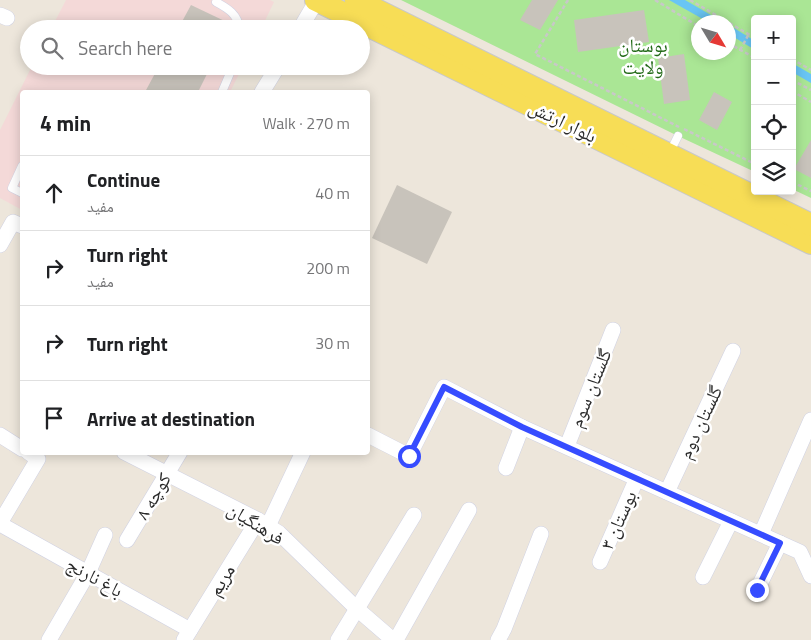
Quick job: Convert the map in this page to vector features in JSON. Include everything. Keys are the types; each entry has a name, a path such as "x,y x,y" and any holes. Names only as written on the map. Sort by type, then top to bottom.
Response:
{"main road":[{"name":"بلوار ارتش","path":"316,0 359,20"},
{"name":"بلوار ارتش","path":"356,0 673,146 784,220 811,243"},
{"name":"بلوار ارتش","path":"370,25 784,220 811,225"}],"street":[{"path":"305,20 316,0"},
{"path":"263,90 272,75"},
{"path":"0,244 13,222 20,225"},
{"name":"گلستان سوم","path":"567,446 613,330"},
{"name":"گلستان دوم","path":"667,492 733,351"},
{"path":"370,436 409,456 444,387 522,427 800,552 811,576"},
{"path":"760,534 811,420"},
{"path":"506,468 522,427"},
{"path":"0,435 20,448"},
{"path":"0,524 38,459 32,455"},
{"name":"فرهنگیان","path":"130,455 279,533 356,608 394,640"},
{"name":"کوچه ۸","path":"127,540 178,455"},
{"name":"مریم","path":"187,635 263,523 301,455"},
{"name":"بوستان ۳","path":"600,562 637,478"},
{"path":"394,640 469,510"},
{"path":"338,640 414,515"},
{"path":"703,577 731,521"},
{"name":"باغ نارنج","path":"0,524 88,573 187,635"},
{"path":"498,640 541,534"},
{"path":"48,640 88,573 106,536"},
{"path":"757,590 780,543"}],"lane":[{"path":"217,0 216,2 228,8 238,20"},
{"path":"223,90 229,75"},
{"path":"20,170 12,188 20,192"}],"path":[{"path":"568,0 535,54 751,162"},
{"path":"655,0 691,22"},
{"path":"664,5 667,0"},
{"path":"690,0 749,34 740,50"},
{"path":"736,48 751,56"},
{"path":"794,60 811,70"},
{"path":"796,82 811,90"},
{"path":"796,93 811,102"},
{"path":"796,184 811,190"}],"shaded area":[{"path":"66,0 270,0 274,2 265,20 56,20"},
{"path":"28,75 238,75 231,90 20,90"},
{"path":"20,90 20,209 0,198 0,130"}],"green space":[{"name":"بوستان ولایت","path":"401,0 811,0 811,198 796,191 796,15 751,15 751,170"}],"water":[{"path":"669,0 685,0 711,15 696,15"},
{"path":"736,29 751,39 751,48 736,38"},
{"path":"796,65 811,74 811,83 796,74"}],"building":[{"path":"532,0 558,0 540,30 520,20"},
{"path":"191,5 222,20 183,20"},
{"path":"644,10 649,42 578,52 574,20"},
{"path":"684,54 690,100 664,104 658,58"},
{"path":"154,75 206,75 199,90 146,90"},
{"path":"714,92 732,102 717,130 699,120"},
{"path":"811,140 811,178 796,170 796,166"},
{"path":"397,185 452,212 427,264 372,238"}],"route":[{"path":"409,456 444,387 522,427 780,543 757,590"}]}
